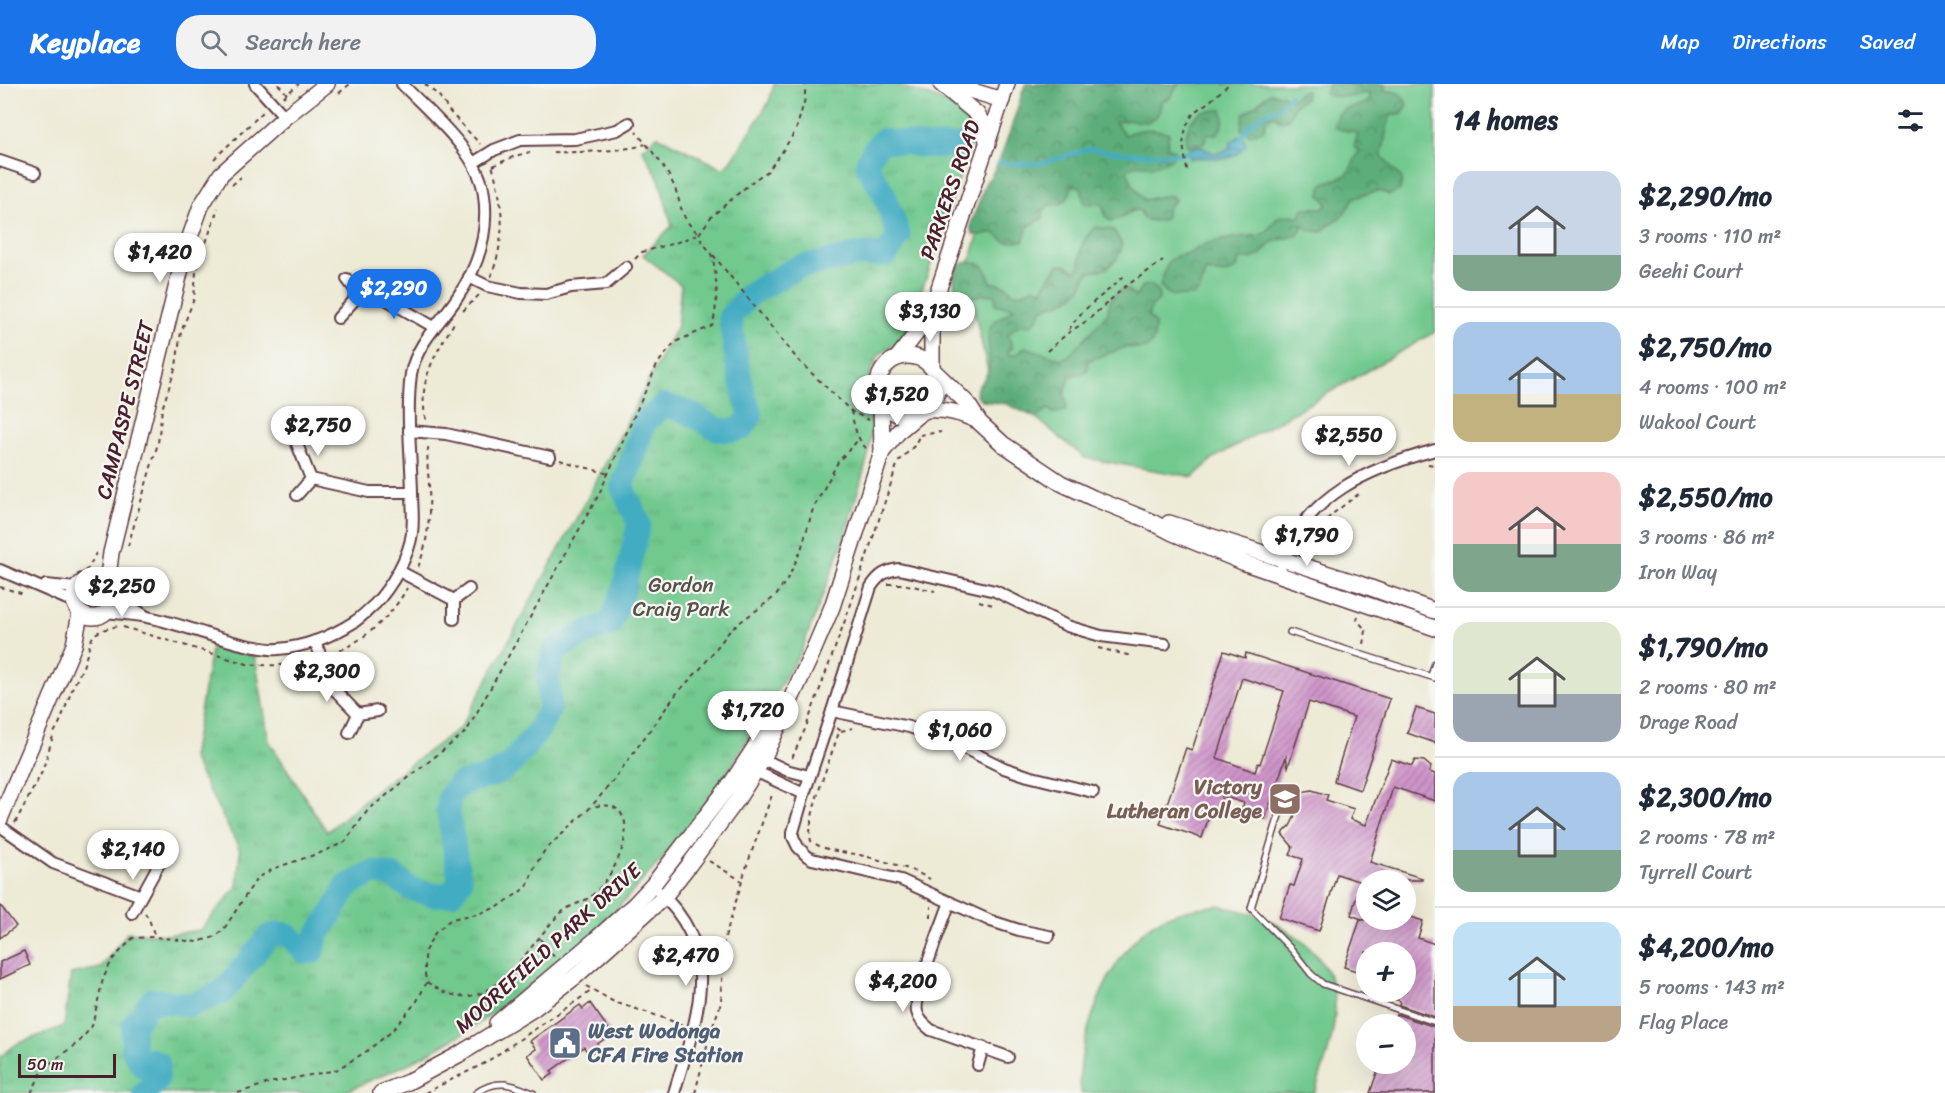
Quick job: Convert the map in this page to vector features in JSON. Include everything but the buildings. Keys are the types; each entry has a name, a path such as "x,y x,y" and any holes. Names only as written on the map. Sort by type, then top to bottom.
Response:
{"main road":[{"path":"941,84 976,114 982,123 988,144"},
{"path":"950,84 1002,100"},
{"name":"PARKERS ROAD","path":"898,357 932,309 1006,84"},
{"name":"CAMPASPE STREET","path":"109,590 186,248 201,206 221,174 285,117 331,91"},
{"name":"PARKERS ROAD","path":"932,309 934,370"},
{"path":"882,452 881,400 877,383 879,374 890,361 898,357 917,356 967,403 980,423 1003,444 1061,483 1173,533 1279,575 1435,628"},
{"path":"882,452 900,430 933,404 939,389 934,370"},
{"path":"881,400 897,414 908,416 939,409 961,413 980,423"},
{"name":"MOOREFIELD PARK DRIVE","path":"381,1093 410,1088 533,1010 576,976 664,897 737,800 778,712 793,697 831,607 882,452"},
{"path":"1148,520 1176,524 1435,611"},
{"name":"CAMPASPE STREET","path":"90,579 118,554"},
{"path":"0,819 74,645 112,601 109,590 102,581 90,579 80,583 76,601 74,645"},
{"path":"76,601 90,618 101,615"},
{"name":"MOOREFIELD PARK DRIVE","path":"458,1056 635,904 652,886 732,782 755,763"}],"street":[{"path":"255,84 285,117"},
{"path":"101,615 124,614 147,617 244,645 276,650 295,647 315,640 357,621 384,594 399,571 412,535 409,431 411,374 417,356 434,327 458,297 477,262 486,229 484,192 473,163 402,84"},
{"path":"473,163 507,144 520,140 575,139 617,130 629,123"},
{"path":"0,161 35,173"},
{"path":"469,277 487,286 521,293 546,294 571,287 606,284 626,267"},
{"path":"347,279 359,295 382,297 434,327"},
{"path":"338,318 359,295"},
{"path":"409,431 481,441 550,457"},
{"path":"297,444 311,479"},
{"path":"1279,575 1297,534 1307,519 1327,500 1375,469 1435,450"},
{"path":"311,479 369,492 412,492"},
{"path":"297,495 311,479"},
{"path":"1048,936 991,921 902,880 807,856 798,847 793,837 809,776 871,587 884,572 899,569 995,591 1067,626 1101,636 1165,644"},
{"path":"0,570 76,601"},
{"path":"399,571 454,600"},
{"path":"454,600 469,588"},
{"path":"109,590 147,617"},
{"path":"454,600 454,619"},
{"path":"315,640 333,688 358,714"},
{"path":"358,714 378,711"},
{"path":"349,733 358,714"},
{"path":"830,716 909,727 952,742 1004,768 1093,792"},
{"path":"755,763 809,776"},
{"path":"755,763 778,782 804,794"},
{"path":"0,826 52,863 137,904 160,862"},
{"path":"652,886 664,897 693,934 697,947 700,994 694,1029 674,1093"},
{"path":"950,902 917,996 917,1013 922,1023 931,1030 1008,1057"},
{"path":"978,1065 983,1047"}],"lane":[{"path":"1290,632 1433,677 1435,663"},
{"path":"1280,812 1251,908 1293,951 1311,974 1323,984 1435,1022"},
{"path":"476,1093 485,1086 500,1083 533,1093"}],"path":[{"path":"278,84 287,94 299,84"},
{"path":"331,91 350,84"},
{"path":"425,84 440,97 450,112 478,141 492,166 502,205 503,221 498,254 487,286 463,312"},
{"path":"1187,170 1183,144 1186,127 1194,112 1229,84"},
{"path":"626,267 642,252 699,234 687,224 674,186 658,158 629,123"},
{"path":"548,152 572,153 626,149 645,144"},
{"path":"492,166 531,152"},
{"path":"226,192 241,177"},
{"path":"118,554 132,536 158,443 162,409 176,366 181,332 194,299 196,272 218,206"},
{"path":"711,253 798,360 851,411 880,423"},
{"path":"1047,351 1088,320 1126,286 1163,261"},
{"path":"1068,333 1084,310 1124,276"},
{"path":"10,834 42,772 54,733 95,634 120,626 247,664 267,666 296,664 322,658 344,649 369,633 393,609 413,578 424,551 429,523 426,453 431,433 423,406 424,387 433,361 458,318"},
{"path":"786,770 806,727 898,462 914,446 920,435"},
{"path":"591,807 604,805 616,808 626,826 620,856 602,885 590,897 563,911 506,978 494,988 470,997 455,996 438,990 427,982 425,951 435,933 451,919 498,907 527,887 535,866 545,850 591,807 620,772 677,693 701,668 732,628 776,596 789,576 801,550 813,509 838,462 859,439"},
{"path":"550,457 609,474"},
{"path":"1424,464 1435,465"},
{"path":"1322,526 1331,515 1361,492"},
{"path":"863,567 891,585 903,584 940,591"},
{"path":"975,600 994,605"},
{"path":"1359,612 1357,621 1367,634 1361,655"},
{"path":"120,626 124,614"},
{"path":"1092,647 1132,656"},
{"path":"830,716 841,731"},
{"path":"858,728 841,731 838,735 809,826 811,841 817,846 915,871 937,883"},
{"path":"695,1093 710,1034 722,1003 724,941 742,881 778,782"},
{"path":"697,853 742,881"},
{"path":"137,904 150,919 155,937"},
{"path":"539,938 552,956 564,966"},
{"path":"576,976 591,990 614,1002 710,1034"},
{"path":"238,1093 269,1083 336,1070 367,1051 391,1032 417,1000 427,982"},
{"path":"425,1093 485,1063 591,990"}],"green space":[{"name":"Gordon Craig Park","path":"774,84 896,84 959,107 974,132 905,337 879,355 871,372 866,392 873,417 868,456 844,540 801,652 701,816 586,943 471,1029 412,1062 342,1093 0,1093 0,1057 17,1044 64,1026 71,974 101,968 128,932 166,935 200,930 237,887 240,850 192,758 212,644 255,657 269,741 327,832 377,789 461,727 587,499 677,326 681,285 643,255 672,226 659,179 642,149 657,136 724,169 769,102"},
{"path":"1025,84 1180,84 1170,98 1163,100 1154,119 1146,122 1130,120 1115,122 1125,135 1147,130 1169,133 1167,147 1175,151 1173,158 1152,167 1136,165 1127,171 1134,187 1144,200 1172,196 1175,200 1168,207 1165,218 1157,221 1148,220 1142,218 1141,211 1134,210 1111,221 1105,216 1103,205 1084,203 1081,187 1073,185 1067,199 1059,205 1049,205 1044,210 1043,218 1028,227 1023,241 1006,242 994,233 974,235 971,224 986,182 997,165"},
{"path":"1028,84 1435,84 1435,332 1214,458 1193,477 1085,458 990,380 966,273"},
{"path":"1330,84 1384,84 1386,91 1397,92 1406,101 1408,105 1402,113 1391,115 1381,155 1402,179 1400,190 1389,195 1376,191 1354,198 1343,215 1321,232 1309,230 1303,225 1298,235 1272,242 1260,255 1250,259 1239,259 1237,268 1228,273 1205,271 1200,290 1193,296 1174,296 1167,293 1160,285 1168,262 1177,256 1190,253 1205,244 1237,237 1261,235 1278,217 1291,215 1300,217 1303,208 1323,208 1327,203 1320,195 1322,185 1346,175 1360,151 1354,147 1358,133 1335,127 1336,119 1343,110 1369,101 1370,94 1345,97 1325,94"},
{"path":"1306,91 1305,98 1295,105 1288,119 1280,120 1273,115 1265,123 1264,130 1250,135 1241,129 1244,113 1270,93 1292,99"},
{"path":"1222,110 1223,123 1216,134 1207,134 1204,143 1187,145 1187,131 1194,118 1202,112"},
{"path":"1095,227 1114,230 1121,243 1121,250 1116,259 1107,268 1088,273 1078,292 1061,303 1049,305 1041,310 1038,318 1031,325 1023,324 1015,327 1008,335 1013,348 1007,351 1009,355 1017,354 1025,347 1062,359 1070,355 1108,313 1110,302 1122,289 1128,290 1135,297 1143,286 1151,285 1158,291 1159,299 1150,309 1148,316 1155,324 1154,338 1149,347 1139,349 1126,347 1087,361 1088,368 1083,374 1070,377 1064,394 1066,409 1062,412 1053,413 1048,409 1036,418 1007,404 983,401 976,395 977,387 989,369 989,329 996,320 1014,308 996,305 995,295 971,297 955,291 955,271 965,263 974,262 985,268 991,282 1006,286 1013,293 1023,293 1033,287 1041,290 1058,265 1066,265 1075,271 1080,267 1083,245"},
{"path":"1219,905 1258,916 1287,930 1318,957 1325,968 1334,993 1335,1018 1326,1057 1314,1093 1081,1093 1080,1073 1089,1025 1109,977 1123,955 1137,937 1161,919 1185,910"}],"water":[{"path":"1240,136 1245,140 1246,146 1234,156 1189,159 1189,147 1201,146 1208,151 1218,153 1229,148 1231,142"}],"waterway":[{"path":"1239,141 1249,125 1263,114 1278,108 1290,95"},
{"path":"145,1093 157,1081 158,1063 148,1059 144,1067 133,1050 133,1025 152,1000 190,1005 223,992 268,937 275,934 286,934 305,952 313,952 317,935 347,886 374,872 393,876 411,889 434,895 451,894 460,882 448,810 449,798 459,784 493,775 509,766 536,734 550,709 548,677 554,651 590,631 610,625 624,588 639,523 622,487 645,422 664,405 688,413 720,430 743,428 751,415 740,379 730,317 750,294 798,267 859,255 886,255 899,236 884,194 868,168 868,161 883,140 931,147 959,146"},
{"path":"999,163 1038,164 1089,149 1132,154 1178,154 1194,151"}],"place":[{"name":"Victory Lutheran College","path":"1285,799"},
{"name":"West Wodonga CFA Fire Station","path":"565,1043"}]}
